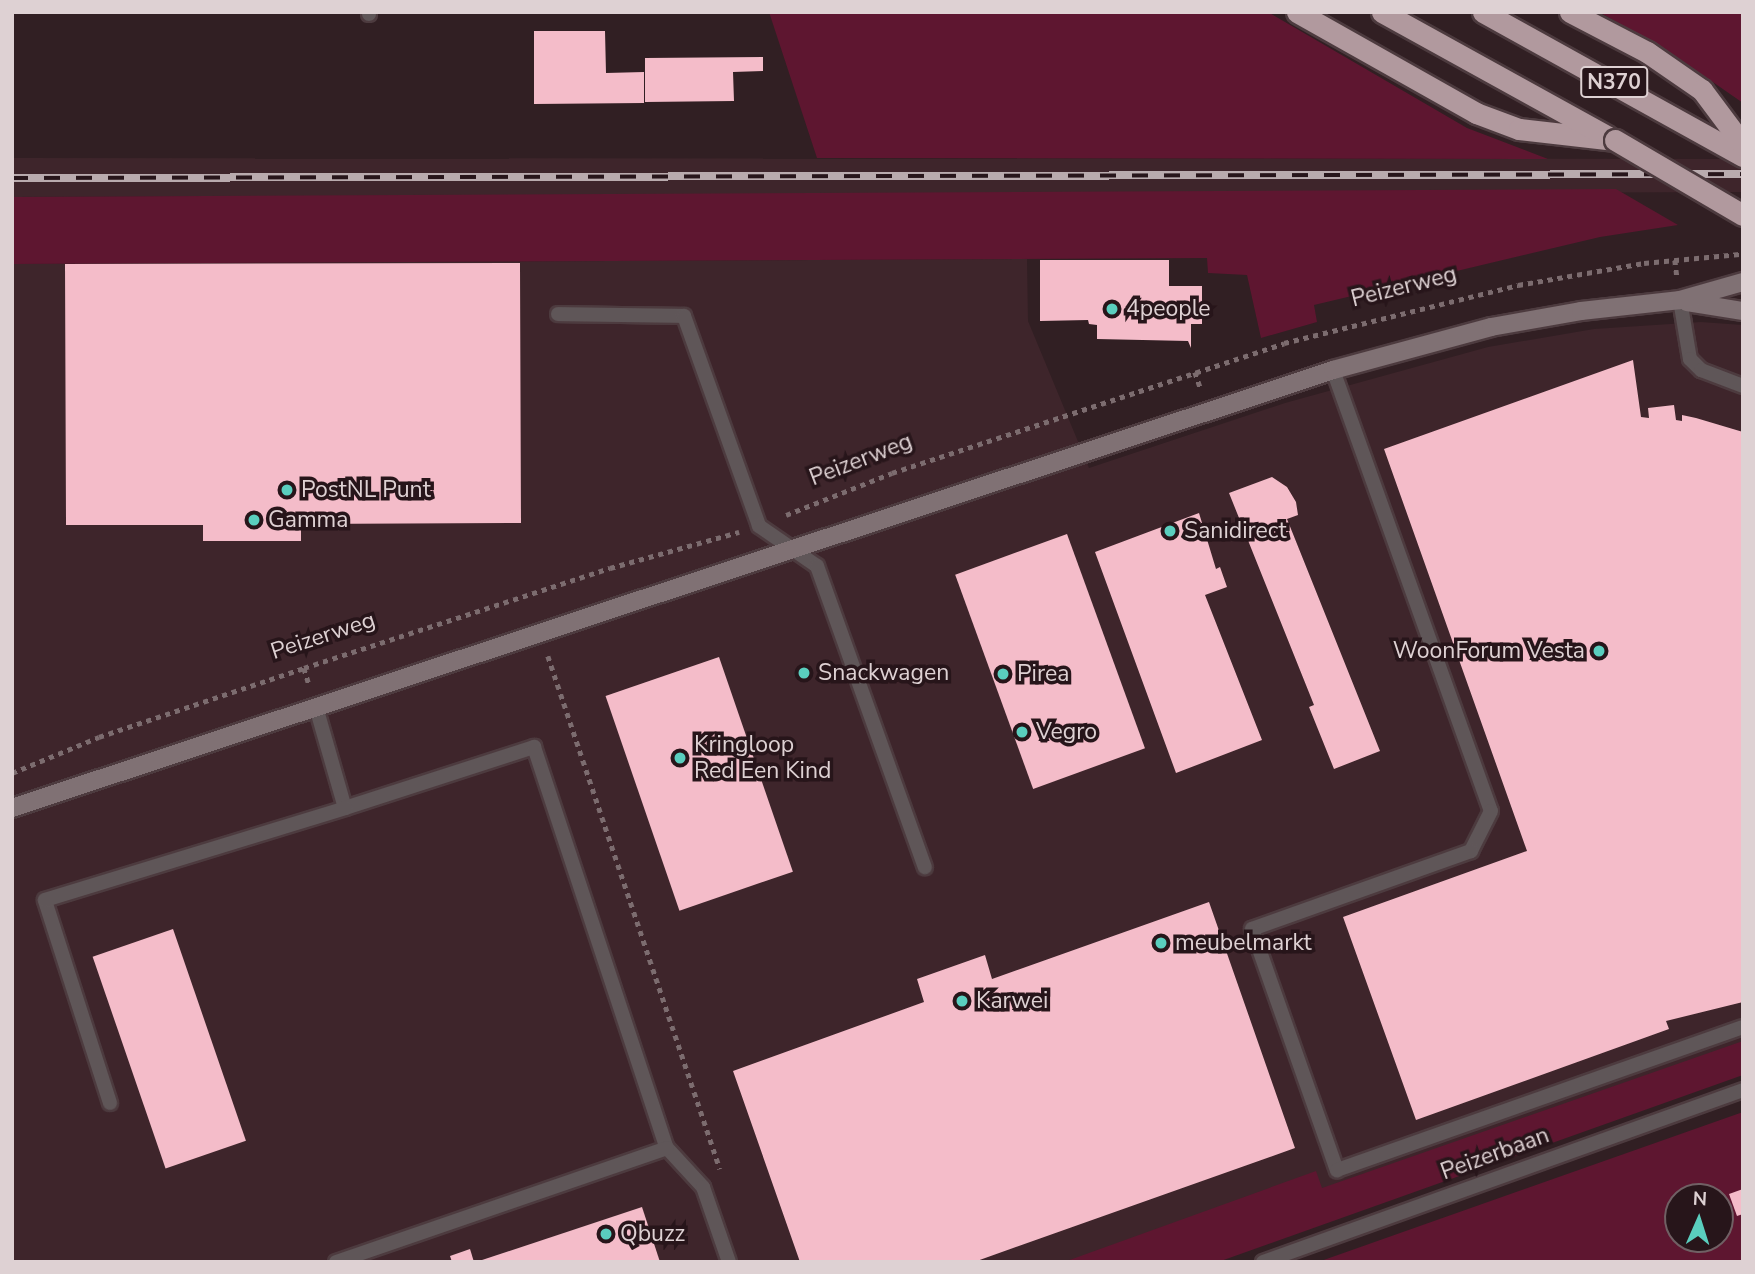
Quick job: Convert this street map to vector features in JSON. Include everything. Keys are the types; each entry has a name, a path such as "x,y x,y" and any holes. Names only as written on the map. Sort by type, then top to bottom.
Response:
{"highway":[{"name":"N370","path":"1297,12 1476,113 1519,129 1615,140"},
{"name":"N370","path":"1382,12 1615,140 1743,215"},
{"name":"N370","path":"1483,12 1743,156"},
{"name":"N370","path":"1570,12 1647,52 1702,90 1743,145"}],"street":[{"path":"12,808 1333,370 1491,327 1581,311 1680,300 1743,282"},
{"path":"1680,300 1743,311"}],"lane":[{"path":"1680,300 1690,359 1702,370 1743,386"},
{"path":"558,314 684,316 760,526 817,566 925,867"},
{"path":"1333,370 1491,811 1471,851 1252,929 1337,1170 1743,1027"},
{"path":"316,707 345,808"},
{"path":"110,1103 45,900 534,747 667,1149 703,1187 729,1262"},
{"name":"Peizerbaan","path":"1262,1262 1743,1090"},
{"path":"336,1262 667,1149"}],"path":[{"name":"Peizerweg","path":"12,773 99,737 291,672 610,568 760,526 892,473 1284,343 1518,285 1644,263 1743,254"},
{"path":"551,663 721,1171"}],"shaded area":[{"path":"769,12 1268,12 1467,128 1548,159 817,158"},
{"path":"1599,12 1743,12 1743,103 1668,51"},
{"path":"12,158 1743,159 1743,192 12,197"},
{"path":"1616,189 1678,225 1600,237 1314,305 1317,322 1261,338 1247,275 1208,273 1207,258 12,264 12,197"},
{"path":"1027,259 1028,321 1089,468 1285,403 1488,347 1594,329 1701,322 1743,325 1743,1066 1187,1262 12,1262 12,264"},
{"path":"1743,1041 1743,1075 1218,1262 1064,1262 1316,1171 1322,1188"},
{"path":"1743,1112 1743,1262 1318,1262"}],"building":[{"path":"534,31 605,31 606,73 644,72 644,103 534,104"},
{"path":"763,57 763,71 733,72 734,101 645,102 645,58"},
{"path":"1040,260 1169,260 1169,286 1202,286 1202,324 1191,324 1191,348 1188,341 1097,339 1097,325 1089,324 1088,320 1040,321"},
{"path":"520,263 521,523 301,524 301,541 203,541 203,525 66,525 65,264"},
{"name":"WoonForum Vesta","path":"1633,360 1641,417 1649,418 1648,408 1674,405 1676,420 1682,421 1682,415 1743,432 1743,1002 1666,1021 1669,1029 1416,1120 1343,917 1527,851 1384,449"},
{"path":"1272,477 1287,487 1296,502 1298,515 1287,519 1380,751 1334,769 1309,707 1314,705 1229,493"},
{"path":"1199,513 1216,569 1220,567 1227,587 1205,595 1262,740 1176,773 1095,552"},
{"path":"1067,534 1145,748 1033,789 955,575"},
{"path":"719,657 793,872 679,911 606,696"},
{"path":"1209,902 1295,1148 974,1262 800,1262 733,1071 924,1002 917,979 985,955 992,979"},
{"path":"173,929 246,1141 166,1168 93,957"},
{"path":"1743,1189 1743,1214 1737,1216 1734,1208 1734,1192"},
{"name":"Qbuzz","path":"642,1207 660,1262 479,1262 479,1261"},
{"path":"470,1249 474,1262 452,1262 450,1256"}],"railway":[{"path":"12,178 1743,174"}],"place":[{"name":"4people","path":"1112,309"},
{"name":"PostNL Punt","path":"287,490"},
{"name":"Gamma","path":"254,520"},
{"name":"Sanidirect","path":"1170,531"},
{"name":"WoonForum Vesta","path":"1599,651"},
{"name":"Snackwagen","path":"804,673"},
{"name":"Pirea","path":"1003,674"},
{"name":"Vegro","path":"1022,732"},
{"name":"Kringloop Red Een Kind","path":"680,758"},
{"name":"meubelmarkt","path":"1161,943"},
{"name":"Karwei","path":"962,1001"},
{"name":"Qbuzz","path":"606,1234"}]}
